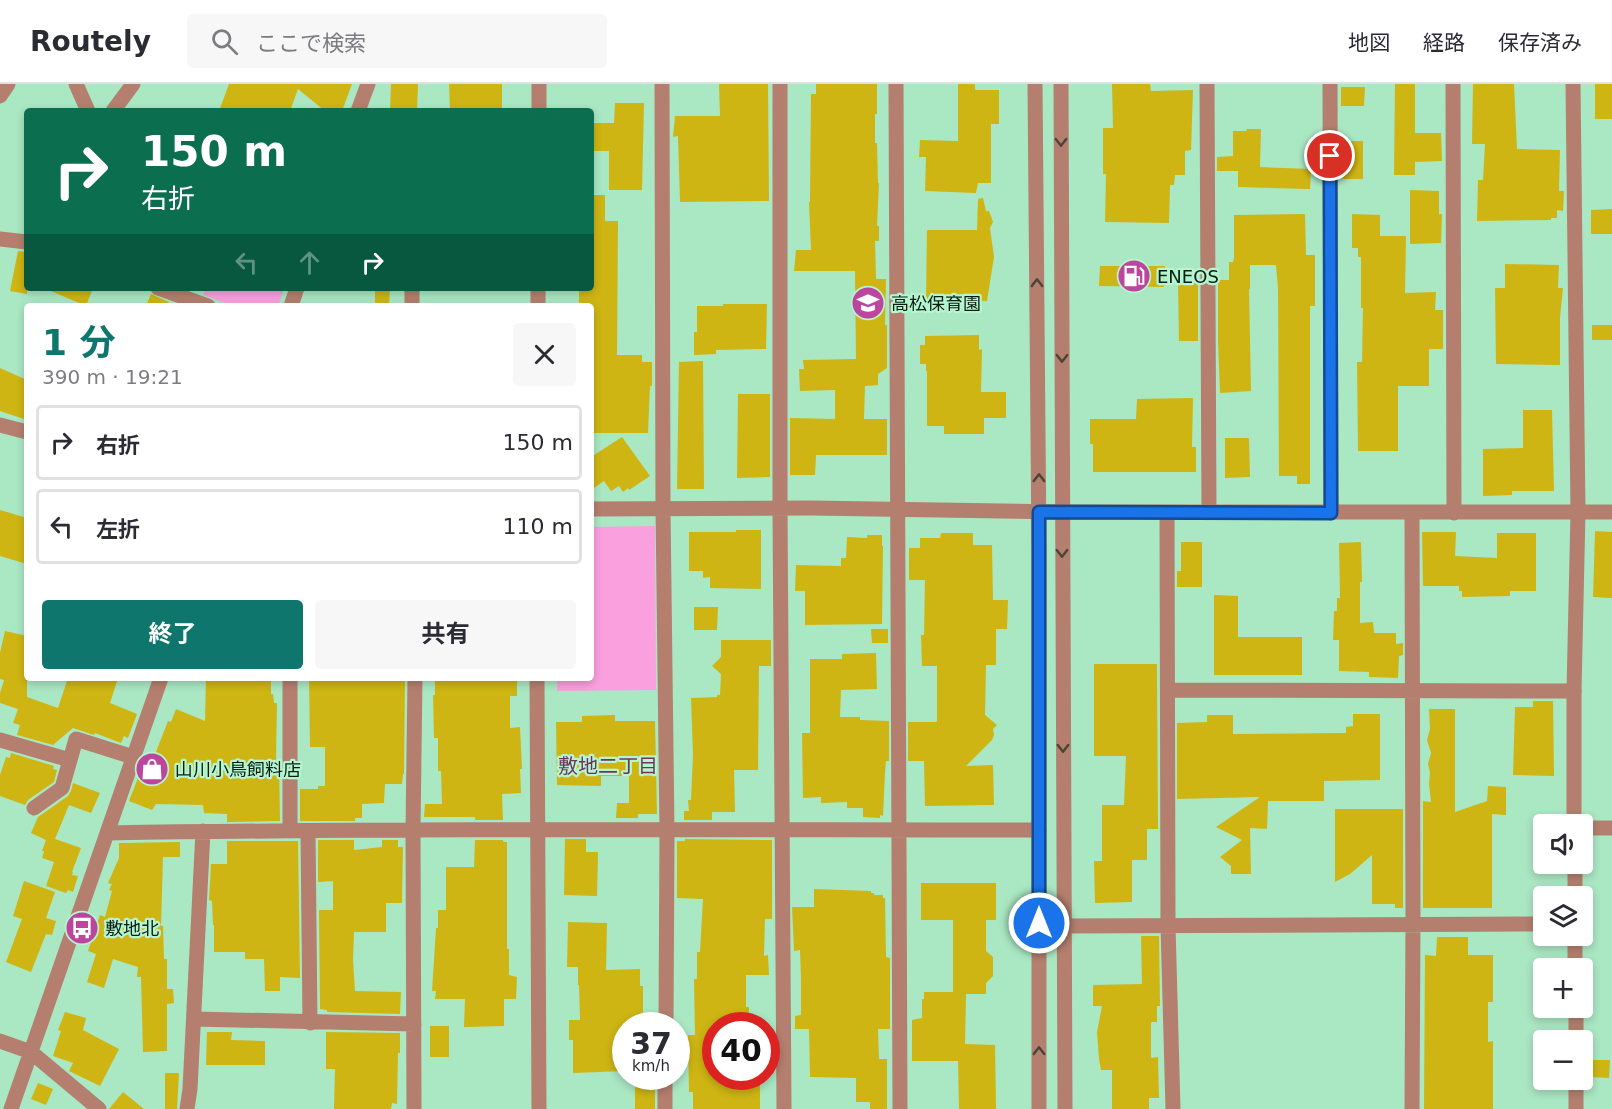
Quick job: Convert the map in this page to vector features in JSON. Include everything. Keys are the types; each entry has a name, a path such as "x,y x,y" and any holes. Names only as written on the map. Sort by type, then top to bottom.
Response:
{"street":[{"path":"0,96 8,84"},
{"path":"76,84 87,108"},
{"path":"114,108 133,84"},
{"path":"359,108 368,84"},
{"path":"539,84 539,108"},
{"path":"662,84 666,1012"},
{"path":"780,84 784,1109"},
{"path":"896,84 900,1109"},
{"path":"1035,84 1039,512 1039,1109"},
{"path":"1061,84 1065,1109"},
{"path":"1207,84 1209,511"},
{"path":"1330,84 1331,513"},
{"path":"1453,84 1454,513"},
{"path":"1573,84 1578,512 1574,814"},
{"path":"0,239 24,242"},
{"path":"166,291 200,303"},
{"path":"0,425 24,431"},
{"path":"594,509 1331,513 1612,512"},
{"path":"1167,512 1168,926 1173,1109"},
{"path":"1412,513 1412,1109"},
{"path":"11,1109 160,681"},
{"path":"290,681 290,831"},
{"path":"414,681 414,1109"},
{"path":"537,681 539,1109"},
{"path":"1168,690 1574,691"},
{"path":"34,808 62,788 76,739 133,757"},
{"path":"0,741 70,760"},
{"path":"1593,828 1612,828"},
{"path":"107,832 537,829 1039,830"},
{"path":"187,1109 190,1089 203,831"},
{"path":"308,831 310,1023"},
{"path":"1064,926 1533,924"},
{"path":"194,1019 414,1024"},
{"path":"0,1041 31,1052 99,1109"},
{"path":"665,1090 665,1109"},
{"path":"1576,1090 1576,1109"}],"shaded area":[{"path":"205,291 283,291 279,303 226,303 203,295"},
{"path":"655,526 656,690 557,691 557,681 594,681 594,527"}],"building":[{"path":"229,84 352,84 343,108 321,108 298,89 291,108 220,108"},
{"path":"391,84 418,84 417,108 390,108"},
{"path":"449,84 502,84 502,108 450,108"},
{"path":"719,84 768,84 769,201 680,202 678,136 673,137 675,116 720,116"},
{"path":"816,84 877,84 875,143 877,143 879,183 877,226 879,226 879,241 875,241 876,279 886,279 887,368 878,374 878,385 865,386 864,419 887,419 887,455 816,455 815,475 790,475 790,418 835,419 835,390 800,391 799,369 804,369 803,360 856,359 855,271 794,271 796,250 811,250 809,202 811,94 816,94"},
{"path":"958,84 975,84 975,90 999,90 999,124 991,124 991,183 978,183 976,193 925,191 926,157 919,157 920,140 958,141"},
{"path":"1112,84 1150,84 1151,91 1193,90 1191,150 1185,151 1185,175 1175,175 1174,185 1170,185 1169,223 1105,222 1106,174 1103,174 1103,128 1113,128"},
{"path":"1395,84 1415,84 1415,133 1441,133 1442,161 1415,162 1415,175 1394,175"},
{"path":"1473,84 1514,84 1517,149 1560,150 1559,191 1564,191 1563,211 1557,210 1557,218 1477,221 1478,180 1483,180 1485,144 1472,144"},
{"path":"1595,84 1612,84 1612,119 1595,119"},
{"path":"1341,87 1365,87 1364,106 1341,106"},
{"path":"615,103 644,103 642,190 609,190 609,151 594,151 594,123 614,123"},
{"path":"1247,129 1261,129 1260,167 1311,169 1310,189 1238,187 1238,171 1217,171 1217,157 1233,156 1233,131 1246,131"},
{"path":"1344,141 1363,141 1363,179 1343,179"},
{"path":"1410,190 1439,191 1439,214 1442,214 1441,243 1410,244"},
{"path":"594,195 605,195 605,221 618,221 617,355 642,355 642,362 652,362 648,433 594,433 594,303 579,303 579,291 594,291"},
{"path":"983,198 986,211 989,211 993,222 990,228 994,257 987,301 926,300 927,230 977,230 978,199"},
{"path":"1612,209 1612,234 1591,234 1591,210"},
{"path":"1305,214 1306,255 1315,255 1315,306 1310,306 1310,484 1297,484 1297,476 1279,476 1276,265 1250,265 1251,391 1220,393 1218,280 1229,280 1229,262 1233,262 1234,258 1234,215"},
{"path":"1352,214 1380,215 1380,236 1406,236 1405,293 1436,292 1435,310 1443,310 1443,349 1429,349 1429,386 1398,386 1398,451 1358,451 1357,362 1362,362 1363,308 1361,308 1361,257 1358,257 1358,248 1352,248"},
{"path":"18,251 24,252 24,291 27,291 27,294 10,291"},
{"path":"1505,264 1559,265 1558,288 1563,288 1560,318 1560,365 1496,364 1495,288 1505,288"},
{"path":"1100,266 1165,266 1164,287 1099,286"},
{"path":"1178,281 1198,281 1198,341 1179,341"},
{"path":"51,291 92,291 87,303 79,303"},
{"path":"375,291 390,291 389,303 375,303"},
{"path":"151,294 169,302 168,303 147,303"},
{"path":"723,304 767,304 766,349 716,350 716,354 694,355 697,306 723,306"},
{"path":"1592,325 1612,325 1612,340 1592,340"},
{"path":"979,335 979,350 982,349 981,392 1006,392 1006,418 984,418 984,434 944,434 944,426 927,426 927,371 926,364 920,364 920,345 925,345 925,336"},
{"path":"703,361 704,489 677,489 679,362"},
{"path":"0,368 24,379 24,419 0,411"},
{"path":"738,394 770,394 770,477 737,478"},
{"path":"1193,398 1192,447 1196,447 1196,472 1093,472 1090,419 1136,419 1137,399"},
{"path":"1523,410 1552,410 1554,491 1512,491 1512,495 1483,496 1483,449 1523,448"},
{"path":"622,437 650,476 623,492 619,486 611,491 604,481 594,488 594,455"},
{"path":"1225,438 1249,438 1250,477 1225,478"},
{"path":"0,510 24,517 24,563 0,556"},
{"path":"736,530 761,530 761,589 710,588 710,577 703,578 703,571 689,571 689,532 736,532"},
{"path":"1595,531 1612,532 1612,598 1593,597"},
{"path":"1422,532 1456,532 1455,556 1497,558 1497,533 1536,533 1536,591 1510,591 1510,596 1462,597 1459,586 1423,586"},
{"path":"941,533 973,533 973,545 992,545 993,600 1008,600 1007,629 996,629 996,665 986,665 985,715 997,725 993,729 992,740 966,766 993,765 994,805 925,806 924,761 908,761 908,722 937,722 937,666 922,666 921,635 924,635 925,580 909,580 909,548 920,548 920,538 940,538"},
{"path":"867,535 882,535 882,624 805,625 805,591 795,591 796,565 841,566 841,558 846,558 847,537 867,538"},
{"path":"1181,542 1202,542 1202,587 1177,587 1177,571 1181,571"},
{"path":"1361,542 1360,623 1373,622 1374,633 1396,633 1396,644 1403,643 1403,655 1399,656 1398,678 1369,677 1369,672 1339,671 1339,640 1333,640 1334,611 1337,611 1337,598 1340,598 1339,543"},
{"path":"1214,595 1238,596 1238,637 1302,637 1302,675 1214,675"},
{"path":"694,607 718,607 717,630 694,630"},
{"path":"871,629 888,629 888,643 872,643"},
{"path":"5,631 24,635 24,681 27,681 27,697 58,708 67,681 117,681 110,703 137,714 128,738 124,736 121,743 73,728 53,745 17,735 20,725 13,723 18,709 0,703 4,680 0,679 0,653"},
{"path":"721,640 771,640 771,666 759,666 758,770 734,770 735,812 712,812 712,820 684,820 684,811 689,811 688,800 691,800 693,755 691,698 720,695 721,674 712,666 721,657"},
{"path":"876,653 877,689 841,690 840,717 889,721 889,761 886,761 883,816 880,815 880,818 863,817 863,808 847,808 847,802 821,803 821,797 803,798 802,733 810,733 810,659 842,659 842,654"},
{"path":"1094,664 1157,664 1158,829 1147,829 1147,860 1132,860 1132,902 1095,903 1094,861 1102,861 1102,805 1124,805 1126,756 1094,756"},
{"path":"206,681 271,681 271,694 273,694 274,703 277,703 276,760 279,760 280,821 227,822 227,814 204,813 203,805 156,804 152,810 129,801 140,773 138,772 141,764 147,753 154,757 168,721 171,722 176,709 205,721"},
{"path":"309,681 405,681 404,774 402,784 385,784 384,803 362,804 362,818 355,818 355,821 300,821 300,789 318,789 318,786 325,786 325,747 310,747"},
{"path":"435,681 517,681 517,696 510,696 510,728 520,727 521,793 502,794 503,820 475,820 475,817 424,817 425,804 442,804 441,771 438,771 438,738 434,738 433,695 435,695"},
{"path":"1533,701 1553,701 1554,776 1513,775 1515,707 1533,707"},
{"path":"1429,709 1455,709 1455,812 1487,801 1488,786 1506,787 1506,815 1492,814 1492,908 1423,908 1423,801 1431,802 1428,764 1431,753 1427,740 1430,729"},
{"path":"1353,714 1380,714 1380,780 1324,781 1324,801 1268,801 1267,829 1250,828 1251,874 1231,874 1231,866 1220,857 1242,840 1216,827 1260,797 1177,799 1177,723 1207,722 1207,715 1233,715 1233,734 1346,733 1346,727 1353,726"},
{"path":"615,715 615,721 655,721 657,814 638,814 638,818 616,818 617,803 629,803 629,776 601,776 601,786 557,785 556,722 582,722 582,716"},
{"path":"11,753 54,766 53,769 57,770 54,782 28,800 25,805 0,796 0,775 6,757 10,758"},
{"path":"73,783 100,793 91,813 69,805 55,839 81,848 72,872 72,875 78,876 73,892 68,890 66,893 46,886 54,862 42,858 46,840 31,833 38,817 68,796"},
{"path":"1335,809 1403,809 1403,908 1395,908 1395,904 1372,904 1372,855 1350,874 1335,882"},
{"path":"565,839 586,839 586,852 598,852 597,896 564,895"},
{"path":"685,839 772,840 772,919 765,919 764,956 768,955 769,975 746,975 746,1007 749,1007 749,1012 702,1012 702,1090 760,1090 760,1109 693,1109 693,1092 689,1092 690,1035 695,1035 694,979 697,979 697,952 700,952 703,899 677,898 677,841 685,841"},
{"path":"318,840 354,840 354,850 382,847 382,840 398,840 398,847 403,847 402,903 386,903 386,932 354,932 353,960 355,991 401,992 400,1014 327,1012 327,1010 320,1009 319,910 333,910 333,881 318,882"},
{"path":"475,840 507,842 507,949 509,949 509,975 517,977 516,999 504,999 504,1026 464,1027 465,999 435,999 436,991 432,991 438,910 446,910 446,867 474,867"},
{"path":"227,841 298,841 300,978 280,977 280,991 265,991 264,959 245,959 245,952 214,952 212,901 209,900 211,864 227,864"},
{"path":"180,842 180,857 163,857 161,926 163,926 164,959 167,959 167,989 173,989 174,1003 167,1004 167,1051 143,1052 141,977 137,977 138,967 113,959 104,988 87,982 96,954 88,951 100,915 105,917 112,891 109,890 112,884 108,883 119,858 119,843"},
{"path":"24,881 55,892 46,918 56,921 52,935 46,934 31,972 6,962 22,919 13,916"},
{"path":"921,883 996,883 996,920 986,920 986,951 993,957 993,976 986,983 986,994 966,994 965,1044 995,1045 996,1109 959,1109 958,1061 912,1061 912,1020 922,1018 924,992 953,992 953,920 921,920"},
{"path":"814,889 871,891 874,895 883,895 885,898 886,957 890,958 890,1029 878,1029 879,1059 887,1059 887,1109 870,1109 870,1102 856,1102 856,1078 810,1077 809,1029 795,1029 795,1016 801,1015 801,978 800,950 794,951 792,907 814,907"},
{"path":"568,922 607,923 606,970 640,969 640,986 643,986 643,1012 612,1012 612,1072 573,1073 573,1040 569,1040 569,1020 580,1020 578,967 567,967"},
{"path":"1141,936 1159,936 1160,1006 1157,1006 1157,1022 1151,1022 1151,1058 1158,1057 1159,1098 1149,1098 1149,1109 1112,1109 1112,1070 1101,1070 1097,1032 1102,1006 1093,1006 1093,985 1142,984"},
{"path":"1437,937 1468,937 1468,955 1493,955 1493,1002 1488,1002 1488,1042 1493,1041 1493,1109 1424,1109 1425,955 1436,956"},
{"path":"65,1012 86,1018 83,1030 119,1049 100,1086 69,1071 73,1063 53,1056 61,1031 58,1030"},
{"path":"430,1026 449,1026 449,1057 430,1057"},
{"path":"207,1032 232,1032 231,1040 265,1041 265,1065 206,1065"},
{"path":"326,1032 400,1033 397,1104 392,1103 391,1109 334,1109 335,1069 326,1069"},
{"path":"1593,1060 1610,1060 1609,1078 1593,1077"},
{"path":"165,1073 179,1073 177,1109 165,1109"},
{"path":"38,1083 53,1089 46,1105 31,1099"},
{"path":"635,1090 655,1090 655,1109 635,1109"},
{"path":"123,1092 144,1109 109,1109"}],"place":[{"name":"ENEOS","path":"1134,276"},
{"name":"高松保育園","path":"868,303"},
{"name":"山川小鳥飼料店","path":"152,769"},
{"name":"敷地北","path":"82,928"}],"district":[{"name":"敷地二丁目","path":"608,766"}],"route":[{"path":"1039,923 1039,512 1331,513 1330,156"}]}
